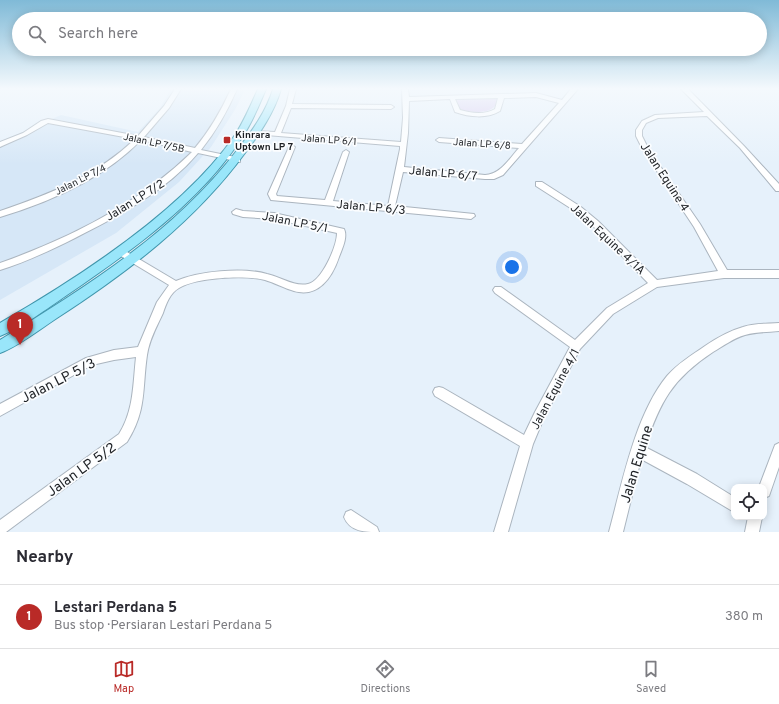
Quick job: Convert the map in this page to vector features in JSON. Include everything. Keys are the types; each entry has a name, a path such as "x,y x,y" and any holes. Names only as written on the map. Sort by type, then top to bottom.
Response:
{"main road":[{"path":"0,330 89,274 183,200 223,157 243,130 252,114"},
{"path":"0,348 57,312 133,260 196,206 237,160 266,114"}],"street":[{"name":"Jalan LP 7/4","path":"0,214 28,204 91,175 113,161 139,138 161,114"},
{"name":"Jalan LP 7/2","path":"0,266 54,245 112,215 147,194 170,178 196,152 222,114"},
{"path":"277,135 286,114"},
{"path":"391,208 400,170 406,114"},
{"path":"525,146 554,114"},
{"path":"710,114 779,188"},
{"name":"Jalan Equine 4","path":"710,114 657,116 644,122 639,130 639,136 646,150 697,226 724,274"},
{"name":"Jalan LP 7/5B","path":"0,145 25,134 40,124 48,121 139,138 237,160"},
{"name":"Jalan LP 6/1","path":"255,133 403,144"},
{"name":"Jalan LP 6/8","path":"439,140 525,146"},
{"name":"Jalan LP 6/7","path":"400,170 491,177 500,173 525,146"},
{"name":"Jalan LP 6/3","path":"292,147 272,192 272,196 328,203 471,216"},
{"path":"328,203 346,152"},
{"name":"Jalan Equine 4/1A","path":"540,184 572,205 595,223 655,284"},
{"name":"Jalan LP 5/1","path":"176,285 212,276 242,275 266,277 298,289 310,288 320,283 326,276 342,235 341,231 274,216 243,214 236,212"},
{"path":"119,251 176,285 165,295 142,351"},
{"name":"Jalan Equine 4/1","path":"501,532 527,443 539,416 576,346 610,311 655,284 724,274 779,274"},
{"path":"498,290 576,346"},
{"name":"Jalan Equine","path":"616,532 637,450 653,411 671,380 703,352 742,331 779,327"},
{"name":"Jalan LP 5/2","path":"0,528 123,438 130,427 139,393 142,351"},
{"name":"Jalan LP 5/3","path":"0,410 90,361 114,355 142,351"},
{"path":"439,392 527,443"},
{"path":"766,484 779,449"},
{"path":"637,450 692,479 731,503"},
{"path":"351,517 372,532"},
{"path":"752,532 754,520"}],"shaded area":[{"path":"155,114 232,114 211,147 179,182 116,233 0,300 0,142 61,115 138,132"}],"place":[{"name":"Kinrara Uptown LP 7","path":"227,140"},
{"name":"Lestari Perdana 5","path":"20,345"}]}
